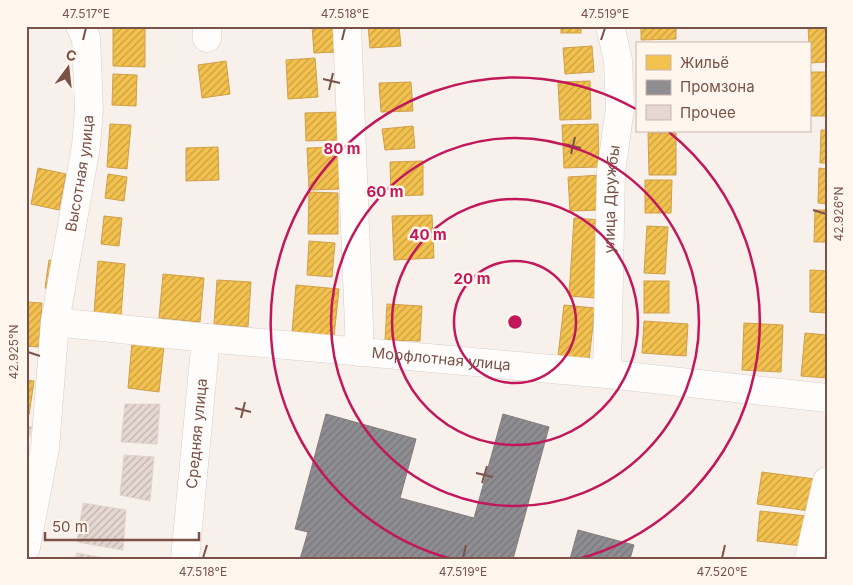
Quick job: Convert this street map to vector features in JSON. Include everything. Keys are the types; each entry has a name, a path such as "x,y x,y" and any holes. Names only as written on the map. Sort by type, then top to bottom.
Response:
{"street":[{"name":"Высотная улица","path":"26,547 44,448 55,322 86,146 88,119 86,38 80,26"},
{"path":"347,26 360,352"},
{"name":"улица Дружбы","path":"607,374 611,172 620,108 618,60 610,26"},
{"name":"Морфлотная улица","path":"55,322 206,338 607,374 827,398"},
{"name":"Средняя улица","path":"185,559 206,338"},
{"path":"809,559 827,481"}],"building: Жильё":[{"path":"113,26 145,26 145,67 113,66"},
{"path":"312,26 338,26 339,52 314,53"},
{"path":"368,26 399,26 401,46 370,48"},
{"path":"561,26 581,26 581,33 561,33"},
{"path":"641,26 676,26 676,39 641,40"},
{"path":"808,26 827,26 827,62 810,63"},
{"path":"592,46 594,72 565,74 563,48"},
{"path":"315,58 318,97 288,99 286,60"},
{"path":"226,61 230,94 202,98 198,65"},
{"path":"810,72 827,72 827,116 811,116"},
{"path":"113,74 137,75 136,106 112,105"},
{"path":"590,81 591,119 560,120 558,82"},
{"path":"411,82 413,111 381,112 379,83"},
{"path":"340,112 341,140 306,141 305,113"},
{"path":"110,124 131,125 127,169 107,167"},
{"path":"598,124 599,167 564,168 562,125"},
{"path":"413,126 415,148 385,150 382,129"},
{"path":"821,130 827,130 827,163 820,163"},
{"path":"648,133 676,133 676,175 649,175"},
{"path":"218,147 219,180 186,181 186,148"},
{"path":"339,147 341,189 309,190 307,148"},
{"path":"423,161 423,195 391,196 390,162"},
{"path":"38,168 66,174 59,210 31,204"},
{"path":"819,168 827,169 827,204 818,203"},
{"path":"108,174 127,177 124,201 105,198"},
{"path":"601,175 603,210 570,211 568,177"},
{"path":"645,180 672,180 671,213 645,213"},
{"path":"309,192 338,193 338,234 308,234"},
{"path":"815,210 827,210 827,242 814,242"},
{"path":"432,215 434,258 394,260 392,216"},
{"path":"104,216 122,218 119,246 101,244"},
{"path":"574,218 601,220 596,298 569,296"},
{"path":"647,226 668,227 665,274 644,273"},
{"path":"309,241 335,243 332,277 307,275"},
{"path":"49,260 60,262 56,290 45,288"},
{"path":"98,261 125,264 121,315 94,313"},
{"path":"810,270 827,271 827,313 810,312"},
{"path":"163,274 204,278 200,322 159,318"},
{"path":"217,280 251,282 248,327 214,324"},
{"path":"644,281 669,281 669,313 644,313"},
{"path":"296,285 339,289 334,336 292,332"},
{"path":"26,302 42,303 39,347 26,346"},
{"path":"387,304 422,306 420,341 385,340"},
{"path":"564,305 595,308 589,360 558,356"},
{"path":"644,321 688,324 686,356 642,353"},
{"path":"744,323 783,325 781,372 742,370"},
{"path":"805,333 827,335 827,378 801,376"},
{"path":"132,342 164,345 159,392 128,388"},
{"path":"26,380 34,381 29,415 26,415"},
{"path":"762,472 815,479 810,511 757,504"},
{"path":"760,511 807,516 803,546 757,541"}],"building: Промзона":[{"path":"326,414 416,439 400,498 474,518 503,414 549,427 513,559 300,559 308,532 295,529"},
{"path":"578,530 634,545 630,559 570,559"}],"building: Прочее":[{"path":"125,404 160,404 157,444 121,442"},
{"path":"26,426 32,427 26,447"},
{"path":"124,455 154,457 150,501 120,495"},
{"path":"83,503 126,510 123,550 77,542"},
{"path":"77,553 110,559 75,559"}]}
